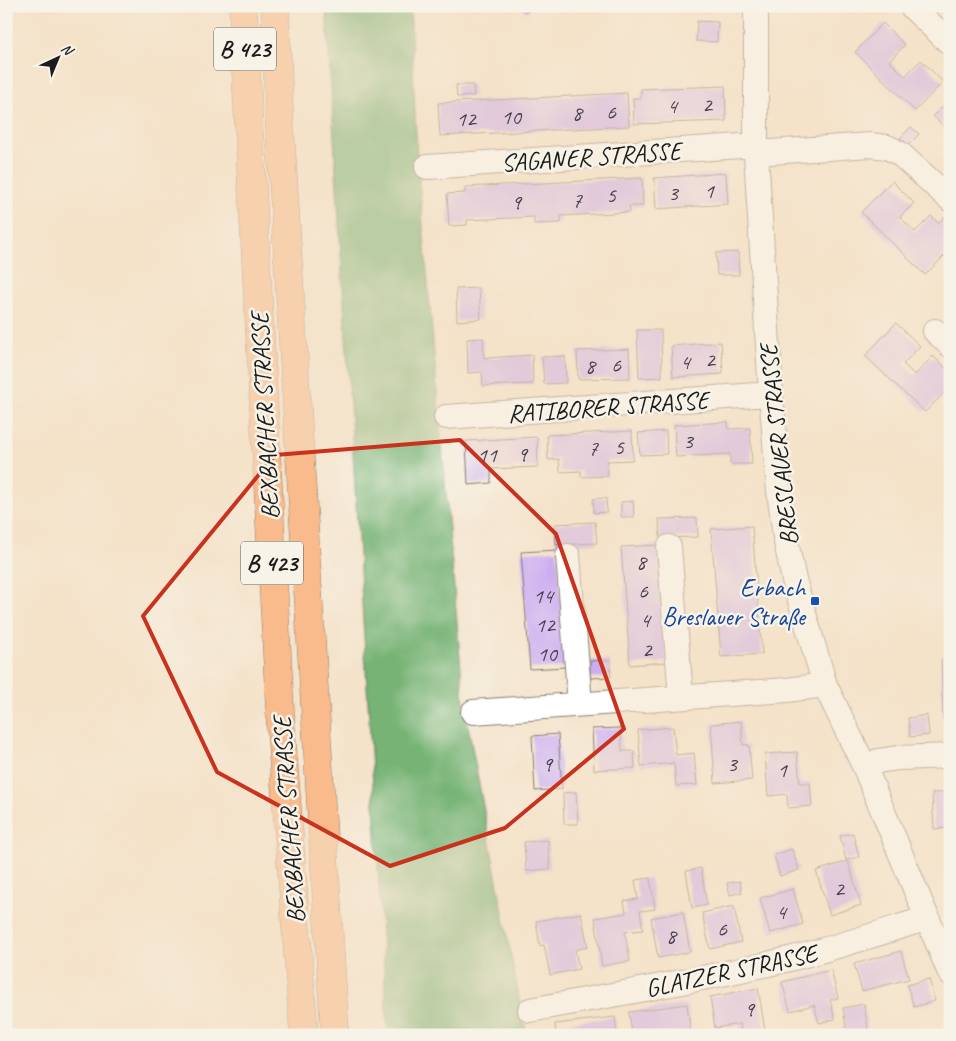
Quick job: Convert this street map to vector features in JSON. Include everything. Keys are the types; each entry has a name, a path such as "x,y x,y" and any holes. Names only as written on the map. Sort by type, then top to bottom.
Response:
{"main road":[{"name":"BEXBACHER STRASSE","path":"244,6 281,729 304,1035"},
{"name":"BEXBACHER STRASSE","path":"276,6 280,122 335,1035"}],"street":[{"name":"BRESLAUER STRASSE","path":"758,6 756,10 756,149 771,394 785,537 794,580 825,685 865,768 950,973"},
{"path":"910,6 950,43"},
{"name":"SAGANER STRASSE","path":"427,168 756,149 870,145 887,147 899,154 950,199"},
{"name":"RATIBORER STRASSE","path":"446,417 771,394"},
{"path":"669,547 681,697"},
{"path":"568,556 580,704"},
{"path":"473,712 787,690 825,685"},
{"path":"865,768 878,761 898,758 950,756"},
{"name":"GLATZER STRASSE","path":"530,1010 652,988 788,960 928,918"}],"highlighted area":[{"path":"460,440 556,534 624,729 505,828 390,866 217,772 143,616 275,455"}],"green space":[{"path":"326,6 410,6 417,155 464,704 527,1035 388,1035"}],"building":[{"path":"518,6 533,6 526,13"},
{"path":"697,21 718,22 717,42 696,41"},
{"path":"883,23 905,45 889,61 905,76 921,60 943,82 915,111 855,52"},
{"path":"456,85 473,85 474,96 457,97"},
{"path":"725,86 726,121 634,124 633,98 641,98 641,89"},
{"path":"627,93 629,126 440,136 438,103"},
{"path":"950,99 950,132 933,116"},
{"path":"911,127 919,134 908,145 900,138"},
{"path":"726,173 728,204 656,209 654,178"},
{"path":"642,178 643,206 629,206 630,212 561,216 561,223 534,224 534,217 467,220 467,225 449,226 447,194 465,193 465,187"},
{"path":"892,181 914,203 900,217 915,232 931,216 938,223 950,212 950,250 925,275 861,212"},
{"path":"738,252 739,275 717,275 716,253"},
{"path":"479,288 481,319 457,321 456,289"},
{"path":"896,323 920,346 903,364 915,375 933,356 950,372 950,387 925,412 865,356"},
{"path":"637,330 661,330 662,377 639,378"},
{"path":"483,338 484,358 532,355 533,384 483,386 482,372 468,373 467,339"},
{"path":"721,342 723,374 673,377 671,346"},
{"path":"629,349 630,378 578,379 577,351"},
{"path":"565,356 566,383 544,384 542,357"},
{"path":"728,422 728,429 750,428 752,464 730,464 730,454 676,457 674,425"},
{"path":"632,431 633,460 607,461 608,476 581,477 581,471 560,472 559,459 548,460 547,435"},
{"path":"666,431 667,454 640,455 638,433"},
{"path":"537,437 538,467 491,469 491,483 468,485 466,441"},
{"path":"606,498 607,512 594,513 593,499"},
{"path":"633,501 634,517 621,517 621,502"},
{"path":"697,518 698,537 660,538 659,519"},
{"path":"595,522 597,543 556,545 555,524"},
{"path":"752,526 762,654 721,657 711,529"},
{"path":"658,545 667,662 630,665 621,547"},
{"path":"557,550 566,667 530,669 521,552"},
{"path":"610,660 611,677 590,678 590,661"},
{"path":"941,660 950,660 950,720 943,720"},
{"path":"927,715 929,735 910,737 908,718"},
{"path":"741,721 743,745 749,745 752,780 715,783 711,724"},
{"path":"673,727 676,755 694,753 697,785 676,786 674,763 641,766 638,730"},
{"path":"621,728 622,751 634,751 635,768 594,770 592,729"},
{"path":"558,734 562,789 535,791 532,736"},
{"path":"797,752 800,783 810,783 812,806 788,808 787,794 768,796 765,754"},
{"path":"576,792 578,824 564,824 563,793"},
{"path":"950,792 950,828 934,829 932,793"},
{"path":"853,833 859,857 846,860 840,836"},
{"path":"548,840 550,869 526,871 524,842"},
{"path":"792,849 799,870 780,876 774,855"},
{"path":"848,861 861,905 830,915 816,871"},
{"path":"701,868 707,905 692,908 686,871"},
{"path":"650,878 655,909 640,911 643,930 625,932 630,961 602,966 595,918 626,913 624,901 638,899 635,880"},
{"path":"740,881 742,892 730,895 727,883"},
{"path":"793,889 803,924 770,933 760,898"},
{"path":"734,906 741,942 710,949 702,913"},
{"path":"683,912 690,952 658,958 651,918"},
{"path":"581,913 588,947 575,950 579,969 550,975 544,945 540,946 536,921"},
{"path":"901,951 909,979 862,991 854,964"},
{"path":"831,970 838,998 830,1000 835,1019 819,1023 814,1005 790,1011 782,982"},
{"path":"929,979 935,1001 914,1007 907,985"},
{"path":"758,988 765,1031 741,1035 740,1024 715,1028 710,997"},
{"path":"687,1004 691,1034 632,1035 629,1012"},
{"path":"864,1004 868,1029 847,1033 843,1008"},
{"path":"615,1017 617,1035 556,1035 555,1024"},
{"path":"795,1029 796,1035 768,1035 768,1034"}],"place":[{"name":"Erbach Breslauer Straße","path":"815,601"}]}
